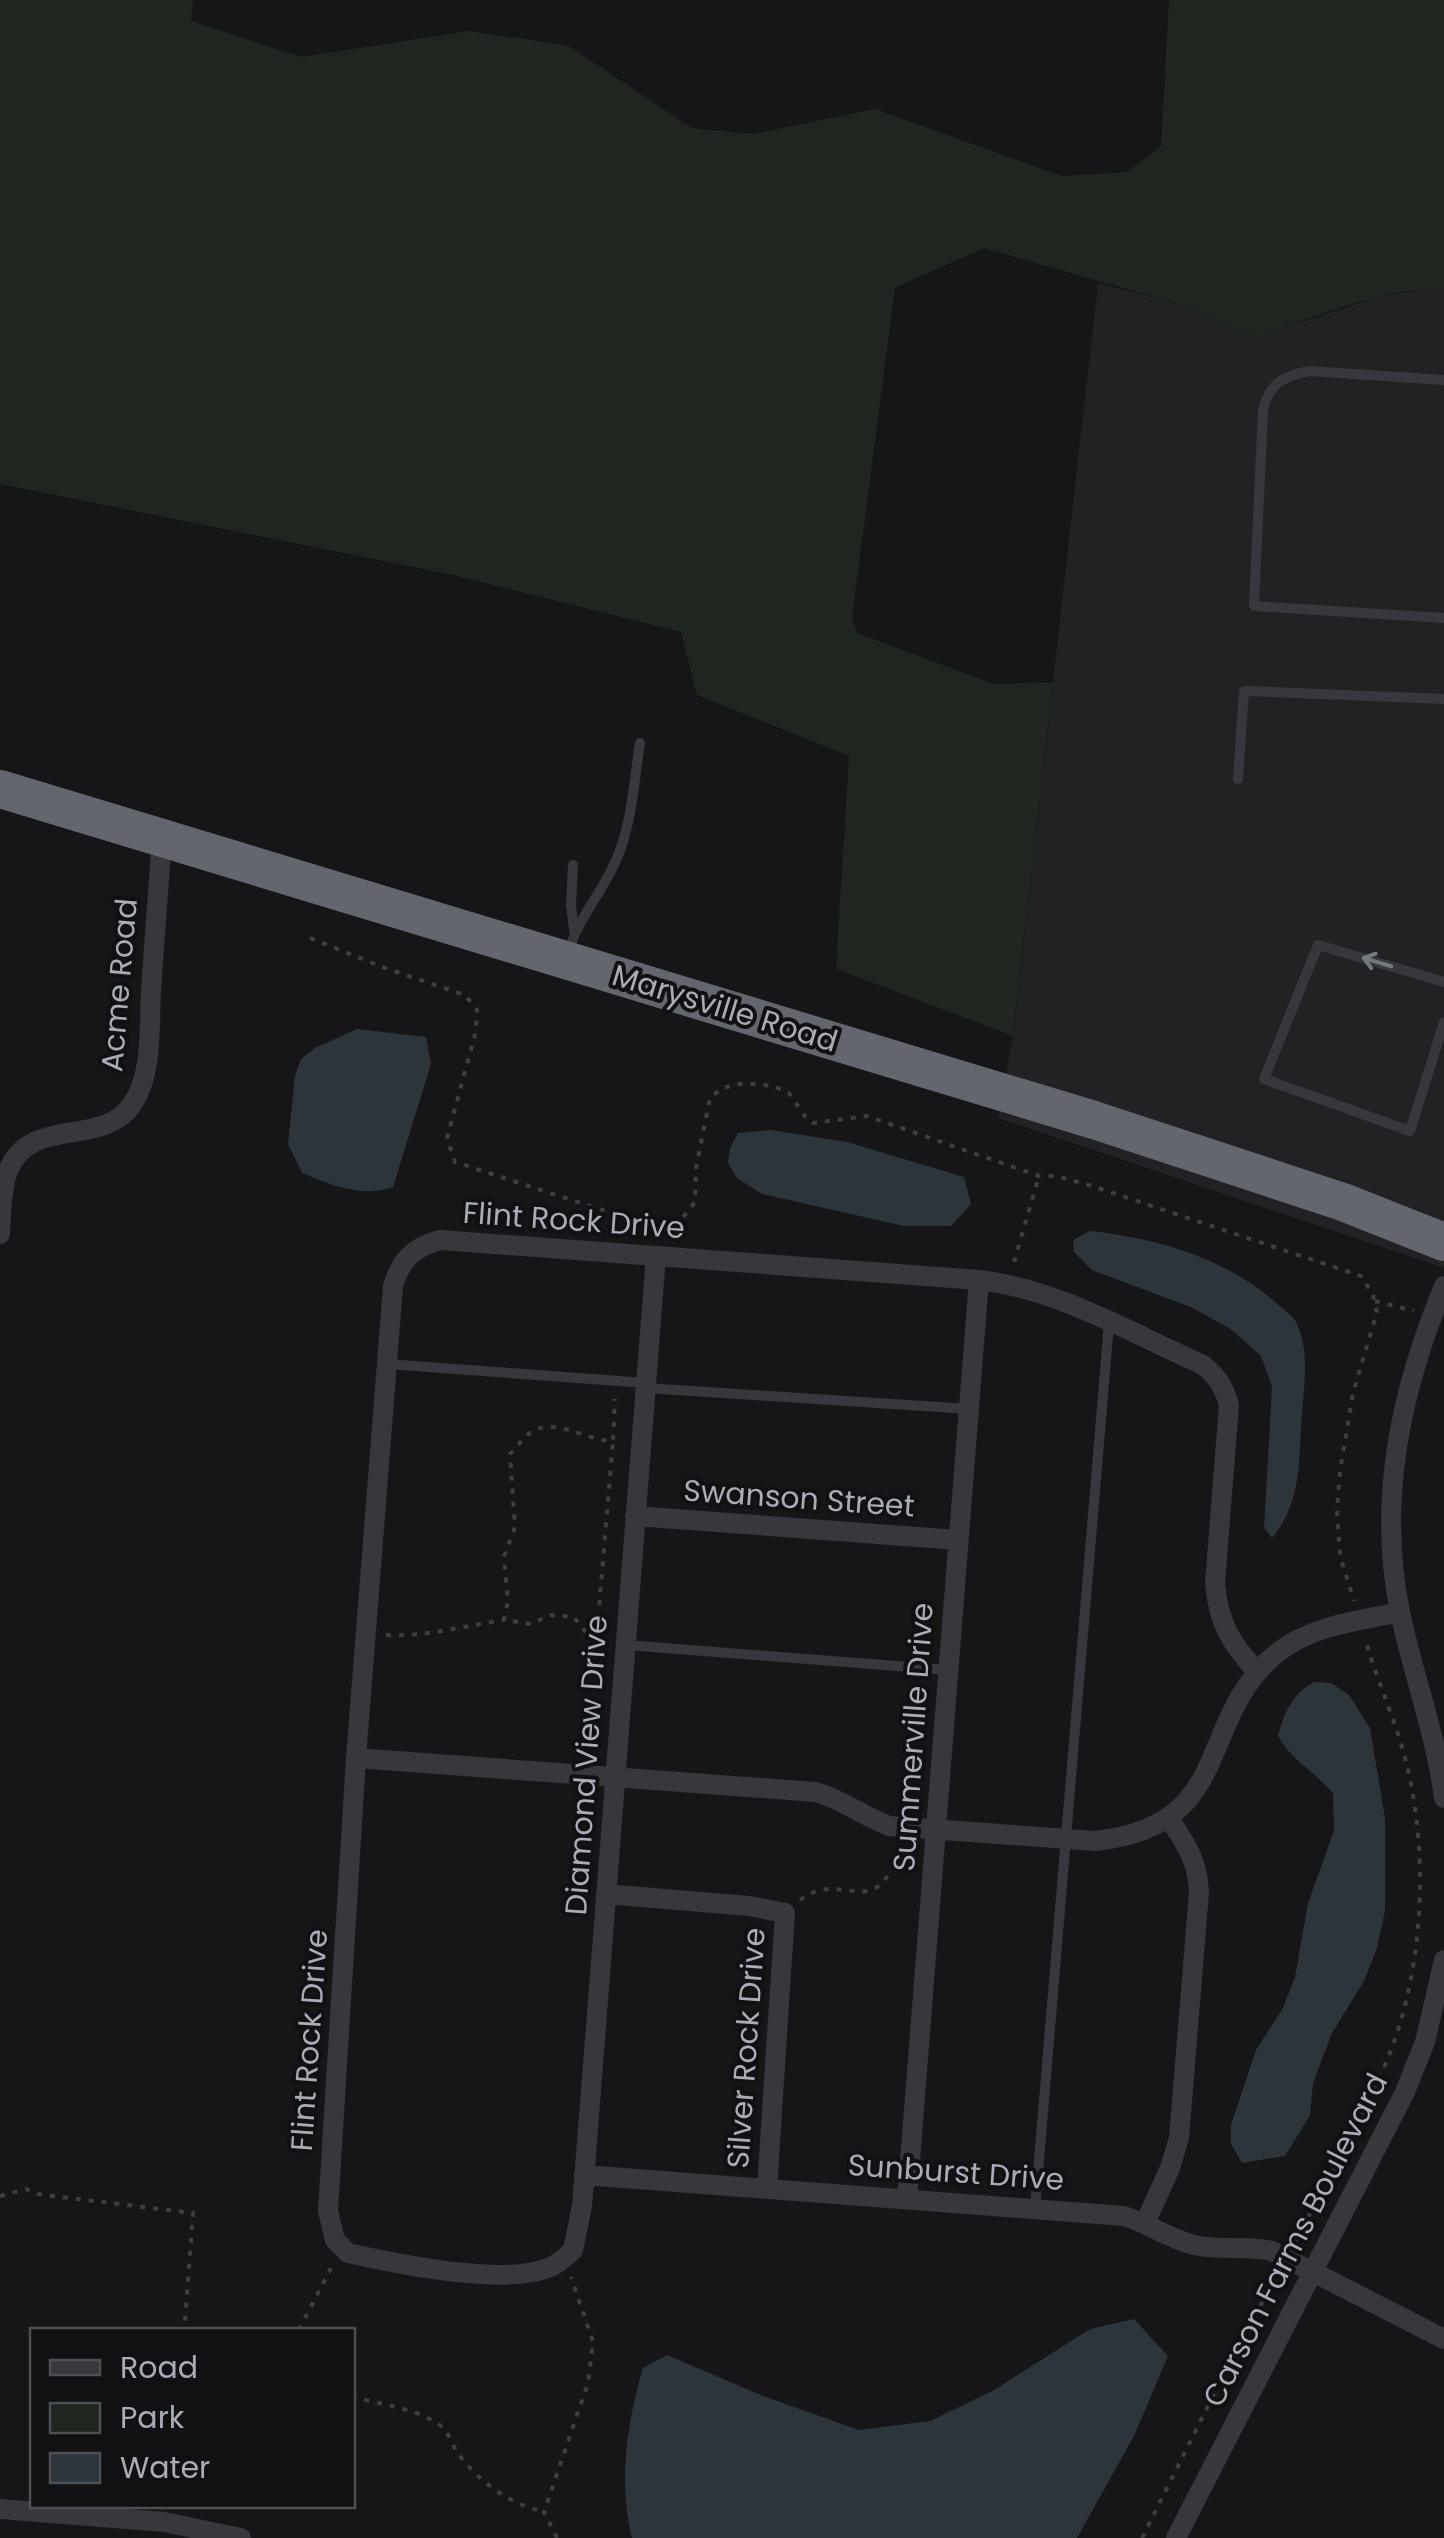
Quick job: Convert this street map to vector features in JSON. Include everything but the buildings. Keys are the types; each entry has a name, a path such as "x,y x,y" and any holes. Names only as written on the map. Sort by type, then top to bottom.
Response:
{"highway":[{"name":"Marysville Road","path":"0,789 162,837 570,945 1248,1169 1444,1242"}],"street":[{"name":"Acme Road","path":"0,1234 3,1191 14,1158 29,1143 46,1135 106,1126 132,1105 140,1090 147,1045 162,837"},
{"name":"Flint Rock Drive","path":"338,2243 328,2210 356,1758 387,1364 398,1270 408,1255 423,1245 440,1240 1008,1283 1039,1292 1203,1365 1216,1375 1228,1406 1215,1583 1217,1608 1237,1651 1258,1672"},
{"name":"Diamond View Drive","path":"557,2263 574,2250 582,2206 656,1256"},
{"name":"Summerville Drive","path":"907,2199 979,1280"},
{"path":"1444,1286 1406,1390 1396,1444 1392,1535 1400,1612 1444,1798"},
{"name":"Swanson Street","path":"635,1516 958,1540"},
{"path":"356,1758 816,1792 839,1798 889,1826 1068,1839 1120,1838 1146,1831 1168,1818 1193,1795 1209,1770 1240,1696 1279,1652 1304,1636 1400,1612"},
{"path":"1146,2223 1179,2138 1199,1892 1192,1852 1168,1818"},
{"name":"Silver Rock Drive","path":"606,1894 730,1904 785,1913 768,2188"},
{"name":"Carson Farms Boulevard","path":"1176,2538 1405,2092 1425,2042 1444,1960"},
{"name":"Sunburst Drive","path":"584,2175 1124,2216 1202,2247 1252,2247 1287,2259 1444,2339"},
{"path":"338,2243 348,2253 384,2261 489,2276 525,2274 557,2263"},
{"path":"0,2510 164,2522 241,2538"}],"lane":[{"path":"1444,380 1309,370 1288,375 1274,385 1263,410 1254,606 1444,618"},
{"path":"1238,780 1244,691 1444,699"},
{"path":"570,945 619,854 640,743"},
{"path":"570,945 573,866"},
{"path":"1440,981 1318,944 1264,1079 1410,1131 1444,1022"},
{"path":"1035,2208 1109,1323"},
{"path":"387,1364 969,1409"},
{"path":"626,1645 948,1670"}],"path":[{"path":"310,938 465,995 478,1010 476,1031 446,1138 455,1162 624,1218 664,1230 681,1220 695,1202 696,1168 710,1098 722,1088 744,1083 774,1086 789,1093 813,1123 867,1116 1039,1176 1056,1176 1092,1186 1361,1276 1378,1312 1354,1393 1340,1471 1340,1556 1411,1784 1419,1916 1411,1976 1394,2041 1365,2107 1236,2348 1142,2538"},
{"path":"1008,1283 1039,1176"},
{"path":"1374,1301 1432,1316"},
{"path":"596,1647 615,1381"},
{"path":"504,1620 508,1601 504,1557 514,1527 510,1454 533,1431 561,1426 596,1441 613,1441"},
{"path":"366,1634 430,1636 449,1628 504,1620 531,1624 550,1615 574,1617 607,1659"},
{"path":"785,1913 817,1889 868,1890 879,1886 894,1861 914,1847"},
{"path":"0,2196 26,2189 37,2194 192,2213 187,2328"},
{"path":"300,2328 338,2243"},
{"path":"557,2263 593,2342 588,2383 544,2512 557,2538"},
{"path":"355,2397 422,2416 443,2427 457,2452 486,2484 522,2507 544,2512"}],"shaded area":[{"path":"1098,283 1185,306 1257,337 1377,297 1431,288 1444,290 1444,1268 998,1118 1013,1036"}],"green space":[{"path":"0,0 193,0 191,21 302,57 468,31 567,45 692,128 753,134 875,109 1062,176 1127,172 1161,146 1169,0 1444,0 1444,290 1424,289 1376,297 1257,337 1185,306 984,248 895,288 852,617 857,633 994,684 1053,682 1013,1036 836,969 849,756 697,695 681,632 453,575 0,484"}],"water":[{"path":"357,1029 426,1037 431,1064 393,1187 381,1190 347,1189 302,1173 288,1144 295,1076 301,1059 315,1048"},
{"path":"771,1130 847,1142 964,1177 971,1204 951,1226 904,1226 762,1194 737,1178 728,1163 730,1148 738,1133"},
{"path":"1090,1231 1139,1239 1211,1261 1254,1286 1296,1322 1305,1361 1298,1473 1288,1513 1272,1538 1264,1528 1272,1387 1261,1356 1232,1330 1193,1308 1092,1270 1074,1252 1073,1240"},
{"path":"1314,1682 1331,1683 1349,1695 1370,1728 1385,1818 1385,1911 1364,1981 1332,2033 1313,2083 1310,2115 1285,2156 1242,2163 1231,2144 1231,2125 1256,2050 1283,2008 1295,1977 1308,1903 1334,1831 1333,1793 1278,1736 1290,1705"},
{"path":"1134,2319 1168,2356 1134,2436 1077,2538 632,2538 625,2474 633,2409 643,2368 667,2355 763,2396 859,2430 930,2421 994,2390 1090,2329"}]}
